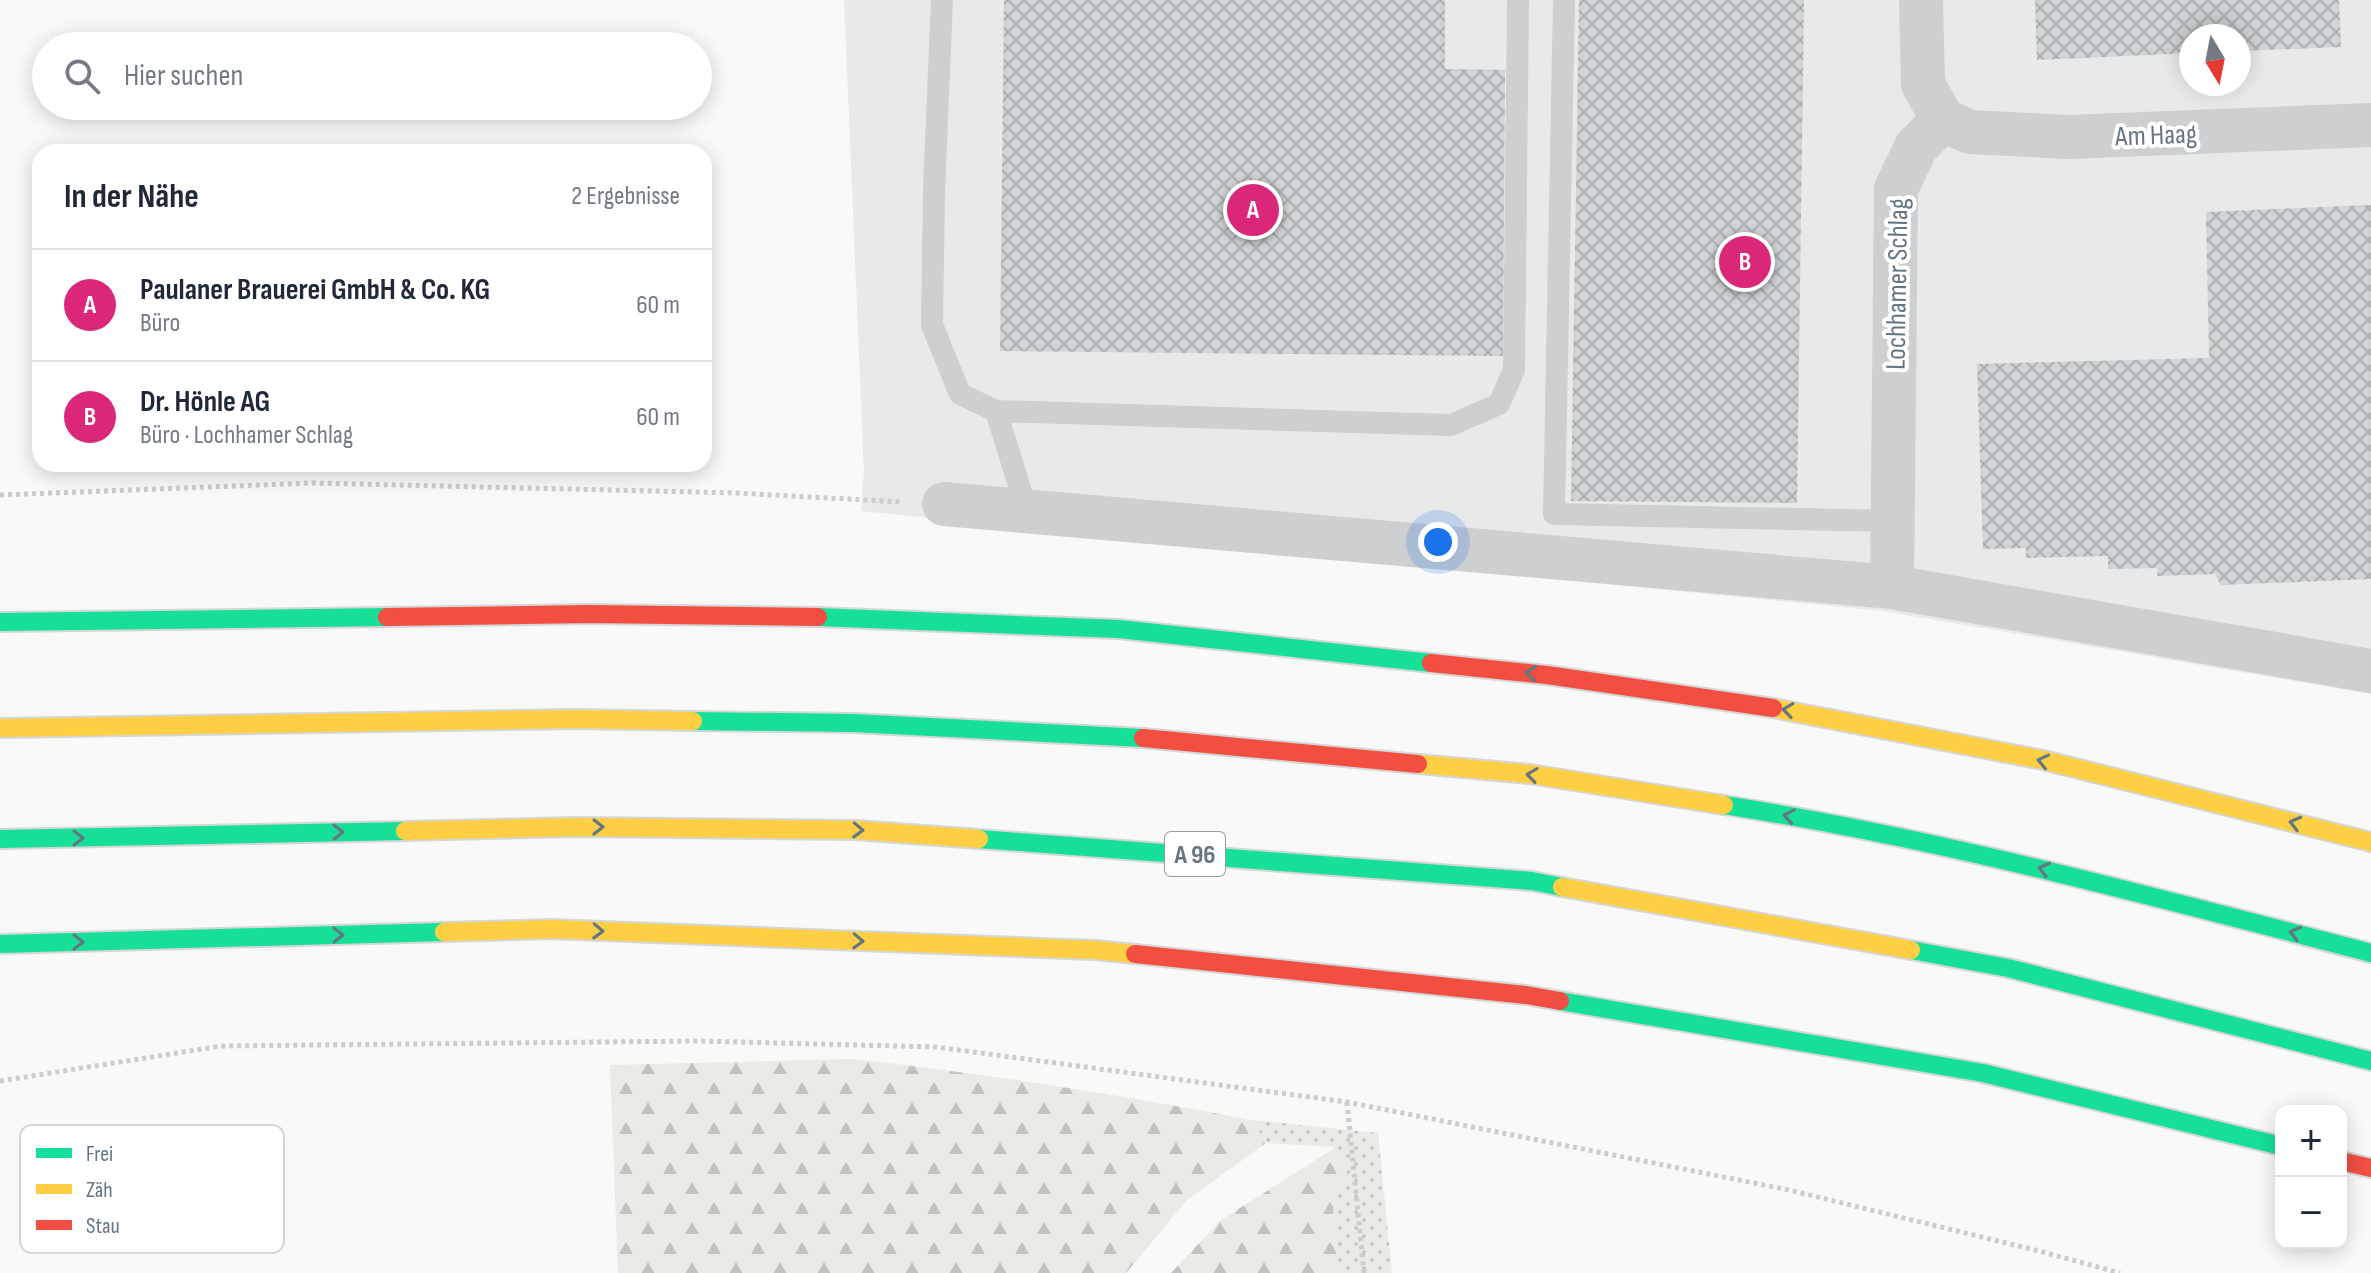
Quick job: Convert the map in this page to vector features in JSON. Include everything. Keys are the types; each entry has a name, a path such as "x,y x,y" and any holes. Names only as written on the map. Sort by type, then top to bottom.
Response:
{"highway":[{"path":"0,622 590,614 856,617 1119,629 1547,675 1800,712 2043,760 2371,842"},
{"path":"0,728 576,719 853,723 1123,736 1530,774 1776,813 2016,862 2371,953"},
{"name":"A 96","path":"0,839 578,827 856,830 1532,881 2008,968 2371,1061"},
{"path":"0,944 551,929 1095,950 1526,995 1983,1073 2275,1145"},
{"path":"2347,1162 2371,1168"}],"street":[{"path":"1921,0 1923,84 1943,120"},
{"name":"Lochhamer Schlag","path":"1892,587 1896,189 1916,147 1943,120"},
{"name":"Am Haag","path":"1943,120 1970,132 2069,137 2371,125"},
{"path":"944,504 1892,587 2371,671"}],"lane":[{"path":"942,0 932,325 960,394 996,411 1451,425 1499,404 1514,370 1518,0"},
{"path":"1564,0 1554,514 1893,521"},
{"path":"996,411 1027,511"}],"path":[{"path":"0,495 313,483 736,493 944,504"},
{"path":"0,1081 221,1046 700,1041 936,1047 1347,1102 1789,1190 2120,1273"},
{"path":"1347,1102 1364,1273"}],"shaded area":[{"path":"844,0 2371,0 2371,694 1882,611 861,511 864,472"}],"green space":[{"path":"853,1059 1053,1085 1252,1120 1266,1143 1187,1200 1126,1273 618,1273 610,1065"},
{"path":"1252,1120 1378,1133 1392,1273 1339,1273 1333,1210 1347,1171 1336,1147 1266,1143"},
{"path":"1336,1147 1347,1171 1333,1210 1339,1273 1171,1273 1221,1220"}],"building":[{"path":"1004,0 1445,0 1445,69 1505,70 1503,356 1000,351"},
{"path":"1579,0 1804,0 1797,503 1571,501"},
{"path":"2035,0 2339,0 2341,47 2251,51 2251,24 2179,24 2179,54 2037,60"},
{"path":"2371,205 2371,579 2221,585 2215,574 2157,576 2158,568 2108,569 2108,556 2026,558 2026,548 1983,549 1977,364 2209,358 2206,212"}],"traffic: fast":[{"path":"0,622 387,617"},
{"path":"818,617 1119,629 1431,663"},
{"path":"693,721 853,723 1143,738"},
{"path":"1724,805 1969,852 2371,953"},
{"path":"0,839 405,831"},
{"path":"979,839 1532,881 1562,887"},
{"path":"0,944 444,932"},
{"path":"1911,950 2008,968 2371,1061"},
{"path":"1560,1001 1983,1073 2275,1145"}],"traffic: slow":[{"path":"1773,708 2043,760 2371,842"},
{"path":"0,728 576,719 693,721"},
{"path":"1418,764 1530,774 1724,805"},
{"path":"405,831 578,827 856,830 979,839"},
{"path":"1562,887 1911,950"},
{"path":"444,932 551,929 1135,954"}],"traffic: jam":[{"path":"387,617 590,614 818,617"},
{"path":"1431,663 1547,675 1773,708"},
{"path":"1143,738 1418,764"},
{"path":"1135,954 1560,1001"},
{"path":"2347,1162 2371,1168"}],"place":[{"name":"Paulaner Brauerei GmbH & Co. KG","path":"1253,210"},
{"name":"Dr. Hönle AG","path":"1745,262"}]}
